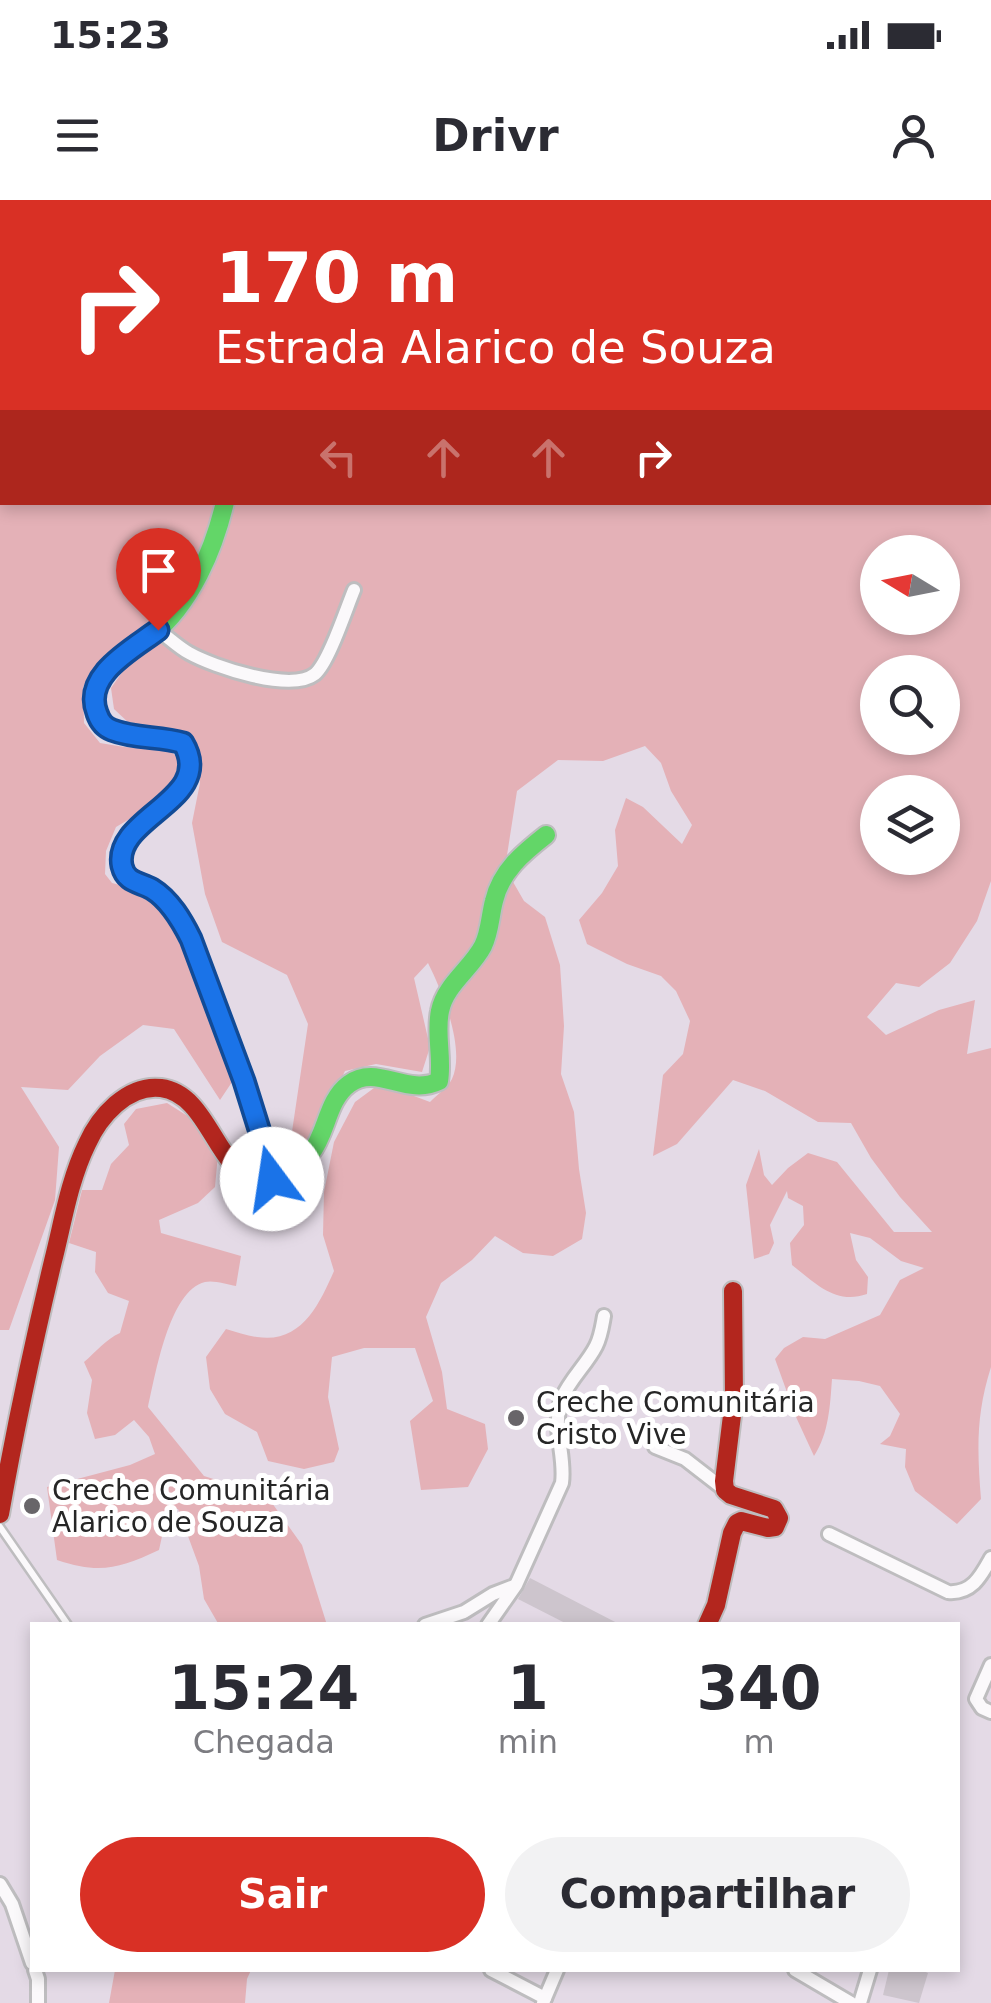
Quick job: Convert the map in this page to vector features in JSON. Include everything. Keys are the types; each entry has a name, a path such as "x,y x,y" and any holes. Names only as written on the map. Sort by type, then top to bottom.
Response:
{"street":[{"path":"225,505 220,525 190,588 158,630 102,675 94,709 108,729 183,743 190,758 190,772 182,786 130,837 123,850 122,867 131,880 164,898 191,939 244,1081 272,1179"},
{"path":"158,630 188,652 214,664 271,680 301,680 314,675 324,663 354,590"},
{"path":"0,1514 27,1374 72,1186 88,1140 106,1114 139,1088 175,1091 192,1103 242,1172 250,1179 264,1181 301,1162 314,1150 348,1085 372,1076 430,1088 439,1081 440,1014 447,992 481,950 504,874 517,857 546,835"},
{"path":"725,1490 734,1400 733,1290"},
{"path":"490,1622 516,1585 562,1484 558,1415 562,1398 594,1351 604,1316"},
{"path":"655,1448 685,1459 731,1495 779,1514 776,1527 741,1521 734,1527 708,1622"},
{"path":"829,1534 948,1592 972,1587 991,1558"},
{"path":"434,1622 464,1612 516,1585"},
{"path":"991,1666 976,1699 977,1704 991,1712"},
{"path":"0,1884 12,1904 30,1956"},
{"path":"36,1972 38,2003"},
{"path":"495,1972 544,2000 556,1972"},
{"path":"797,1972 851,2003"},
{"path":"860,2003 869,1972"}],"lane":[{"path":"0,1526 66,1622"}],"shaded area":[{"path":"0,505 223,505 218,525 157,628 97,666 83,687 84,723 100,743 169,750 178,758 175,783 163,799 116,827 106,851 105,874 112,883 158,902 179,927 232,1082 220,1100 174,1029 143,1025 100,1056 68,1090 21,1087 59,1147 55,1200 9,1330 0,1330"},
{"path":"227,505 991,505 991,881 977,921 950,963 919,987 896,983 867,1017 886,1035 939,1010 975,1000 967,1054 991,1048 991,1367 979,1432 981,1499 957,1524 915,1491 905,1467 906,1449 880,1444 890,1436 900,1414 880,1386 832,1379 826,1429 814,1456 775,1359 784,1348 803,1337 825,1339 880,1315 900,1280 924,1268 901,1261 870,1238 850,1233 856,1260 868,1277 867,1294 846,1297 827,1291 792,1265 790,1243 804,1225 803,1206 788,1198 787,1191 770,1225 774,1243 769,1254 754,1259 746,1185 759,1149 764,1175 772,1185 808,1153 837,1162 894,1232 932,1232 871,1158 851,1123 818,1122 765,1091 733,1080 677,1144 653,1156 663,1075 683,1054 690,1021 676,991 661,976 587,944 579,920 618,866 615,830 626,798 643,807 682,844 692,825 671,791 661,763 645,746 603,761 558,760 517,791 505,868 524,901 545,917 560,965 564,1026 561,1074 574,1112 586,1213 582,1239 553,1256 523,1253 495,1236 472,1260 441,1283 426,1317 442,1372 447,1409 485,1424 488,1449 468,1487 421,1490 410,1421 433,1401 415,1348 364,1348 332,1357 328,1397 339,1449 334,1462 304,1469 268,1461 257,1432 225,1414 210,1389 206,1357 226,1329 272,1338 297,1328 315,1309 334,1271 323,1235 324,1192 334,1142 355,1102 374,1088 398,1090 430,1102 452,1079 456,1067 454,1036 428,963 414,978 430,1047 422,1072 376,1064 345,1071 309,1144 295,1155 290,1145 308,1024 287,975 222,942 205,894 192,823 200,783 195,741 131,725 114,709 111,688 160,631"},
{"path":"167,1103 197,1122 218,1154 215,1187 198,1203 159,1220 161,1233 241,1256 236,1286 205,1282 193,1288 182,1301 166,1336 148,1407 204,1476 267,1496 302,1545 326,1622 217,1622 204,1599 199,1566 178,1509 168,1509 159,1550 145,1556 97,1568 57,1560 47,1487 130,1465 155,1454 149,1437 134,1420 115,1435 95,1439 87,1413 92,1380 84,1362 120,1333 129,1301 108,1293 95,1272 96,1252 69,1243 82,1190 102,1190 111,1164 129,1145 124,1124 136,1109"},
{"path":"115,1972 250,1972 245,2003 109,2003"}],"building":[{"path":"530,1578 615,1622 563,1622 518,1599"},
{"path":"889,1972 928,1973 919,2003 883,1995"}],"traffic: fast":[{"path":"224,505 207,557 189,592 166,622 110,666 97,687 95,700 97,712 108,729 183,743 190,765 186,780 127,841 122,854 123,869 134,881 163,897 184,927 258,1126"},
{"path":"272,1179 311,1153 336,1099 349,1084 370,1077 415,1085 439,1081 439,1020 443,1002 483,946 497,890 507,872 546,835"}],"traffic: jam":[{"path":"0,1514 67,1202 81,1158 99,1123 116,1104 137,1091 161,1088 177,1093 202,1117 231,1163 243,1174 257,1180 272,1179 258,1126"},
{"path":"708,1622 737,1523 768,1528 775,1527 779,1518 774,1509 725,1490 734,1399 733,1291"}],"place":[{"name":"Creche Comunitária Cristo Vive","path":"516,1418"},
{"name":"Creche Comunitária Alarico de Souza","path":"32,1506"}],"route":[{"path":"158,630 102,675 94,698 94,709 108,729 183,743 190,758 190,772 182,786 130,837 123,850 122,867 131,880 164,898 191,939 244,1081 272,1179"}]}
